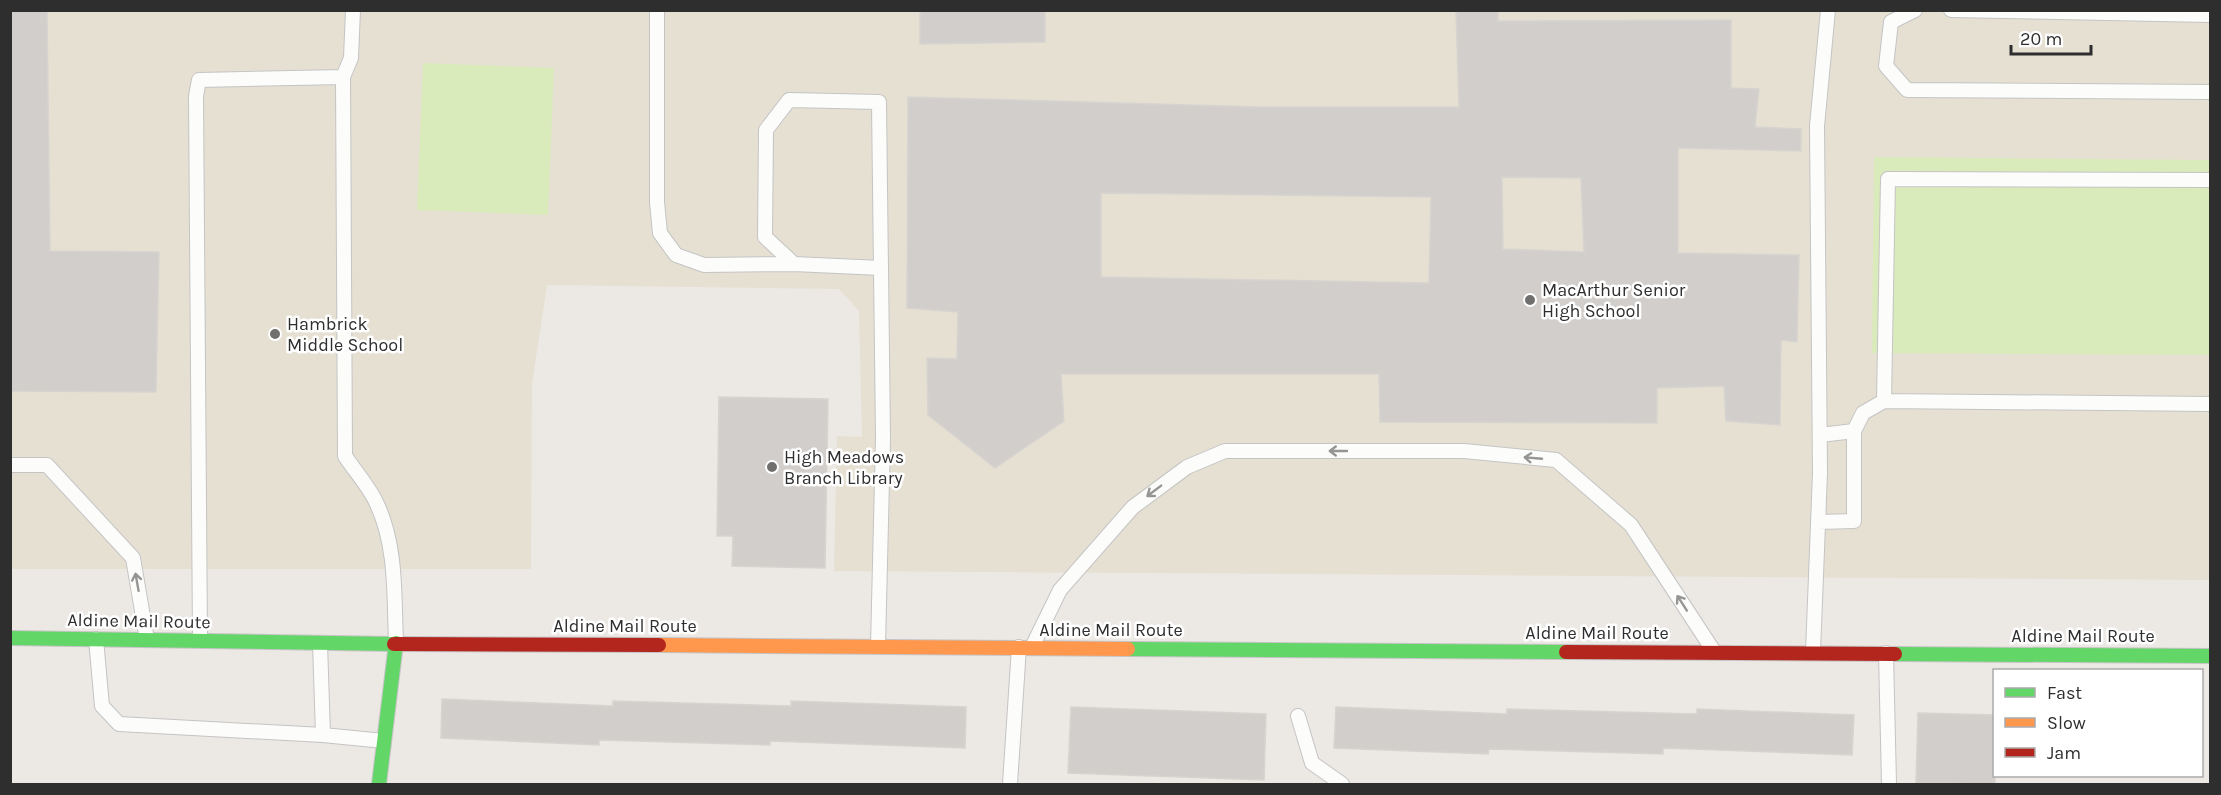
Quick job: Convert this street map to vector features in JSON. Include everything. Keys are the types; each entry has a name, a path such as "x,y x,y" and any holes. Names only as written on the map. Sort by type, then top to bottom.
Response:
{"main road":[{"name":"Aldine Mail Route","path":"10,638 320,643 2211,656"},
{"path":"379,784 396,643"}],"lane":[{"path":"353,10 351,58 343,77 345,456 356,475 373,494 389,538 396,643"},
{"path":"657,10 657,202 660,233 676,255 704,265 794,264 881,268"},
{"path":"1813,652 1820,435 1817,126 1828,10"},
{"path":"1915,10 1892,22 1886,66 1907,90 2211,92"},
{"path":"1951,10 2211,15"},
{"path":"200,640 196,96 199,80 343,77"},
{"path":"794,264 765,237 766,130 789,100 879,102 883,438 878,646"},
{"path":"1884,401 1888,179 2211,180"},
{"path":"1818,522 1854,521 1854,431 1863,413 1884,401 2211,404"},
{"path":"1820,435 1854,431"},
{"path":"1010,784 1026,647 1060,590 1134,507 1187,467 1225,451 1464,451 1556,460 1631,525 1714,652"},
{"path":"10,465 46,465 133,558 147,640"},
{"path":"96,639 102,706 119,724 323,735 384,741"},
{"path":"320,643 323,735"},
{"path":"1886,653 1889,784"},
{"path":"1298,716 1312,763 1341,784"}],"shaded area":[{"name":"MacArthur Senior High School","path":"10,11 2210,11 2210,580 834,571 837,436 862,437 859,311 839,289 547,285 532,384 531,569 11,569"}],"green space":[{"path":"423,63 554,68 548,215 417,210"},
{"path":"1874,157 2210,160 2210,355 1872,353"}],"building":[{"path":"10,10 47,10 50,251 159,252 156,392 10,391"},
{"path":"920,10 1045,10 1045,42 920,44"},
{"path":"1456,10 1498,10 1498,21 1731,20 1731,88 1759,89 1755,127 1801,129 1801,151 1678,148 1678,253 1799,255 1797,342 1781,340 1780,425 1726,421 1724,386 1657,388 1657,423 1380,422 1379,374 1061,374 1064,421 995,468 928,415 927,358 957,359 958,312 907,308 908,97 1261,107 1459,107","holes":["1502,177 1581,178 1584,252 1503,249","1101,193 1431,197 1429,283 1101,277"]},
{"name":"High Meadows Branch Library","path":"719,397 828,399 825,568 732,566 733,536 717,536"},
{"path":"442,699 613,706 613,701 791,706 791,701 966,707 965,748 770,741 770,745 599,740 599,745 441,738"},
{"path":"1071,707 1266,714 1264,780 1068,773"},
{"path":"1336,707 1507,714 1507,709 1697,714 1697,709 1854,715 1852,755 1663,748 1663,754 1489,749 1488,754 1334,748"},
{"path":"1918,713 1993,715 1995,784 1916,783"}],"traffic: fast":[{"path":"10,638 394,644"},
{"path":"379,784 396,643"},
{"path":"1128,649 1566,652"},
{"path":"1895,654 2210,656"}],"traffic: slow":[{"path":"659,645 1128,649"}],"traffic: jam":[{"path":"394,644 659,645"},
{"path":"1566,652 1895,654"}],"place":[{"name":"MacArthur Senior High School","path":"1530,300"},
{"name":"Hambrick Middle School","path":"275,334"},
{"name":"High Meadows Branch Library","path":"772,467"}]}
